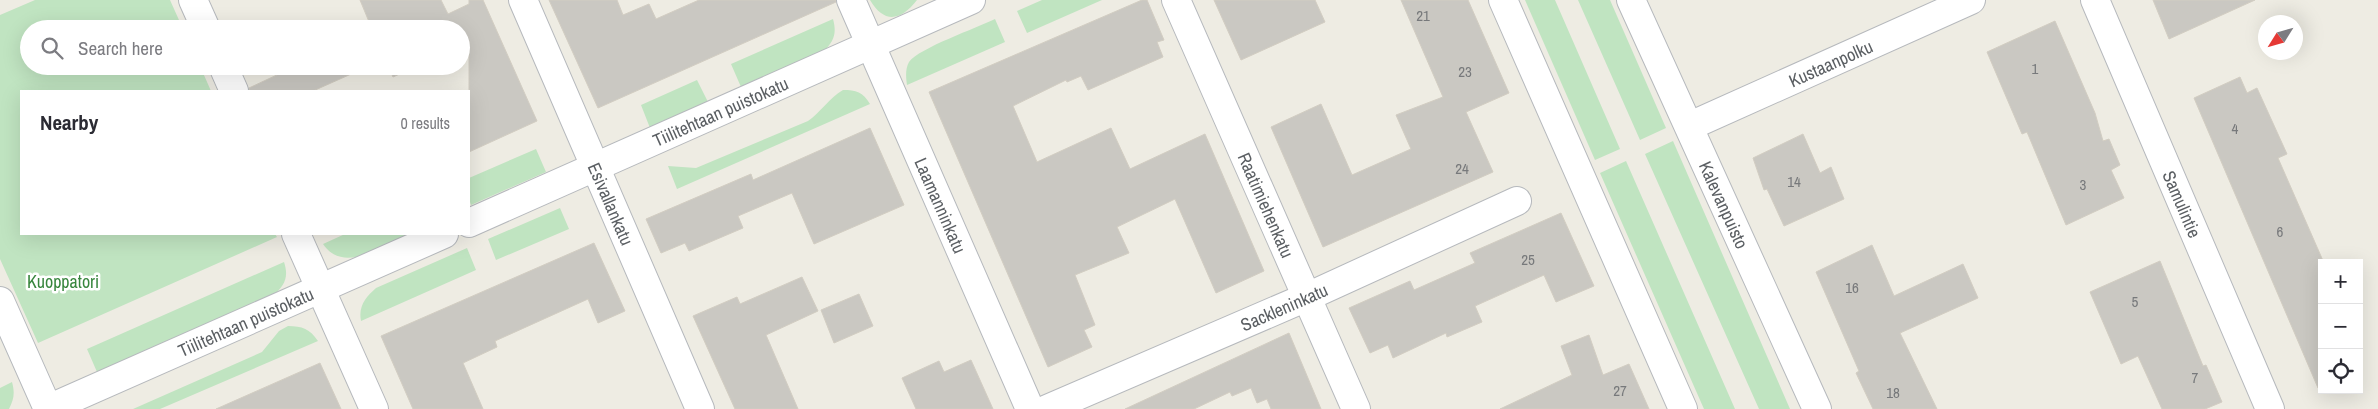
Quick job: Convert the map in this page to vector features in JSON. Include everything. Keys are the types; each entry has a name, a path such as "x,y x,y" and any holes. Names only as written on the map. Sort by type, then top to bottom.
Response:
{"street":[{"path":"194,0 202,20"},
{"name":"Esivallankatu","path":"522,0 700,409"},
{"name":"Laamanninkatu","path":"851,0 1030,409"},
{"name":"Tiilitehtaan puistokatu","path":"470,223 971,0"},
{"name":"Raatimiehenkatu","path":"1176,0 1356,409"},
{"path":"1503,0 1683,409"},
{"name":"Kalevanpuisto","path":"1631,0 1690,126 1817,409"},
{"name":"Kustaanpolku","path":"1690,126 1971,0"},
{"name":"Samulintie","path":"2095,0 2270,409"},
{"path":"227,75 234,90"},
{"name":"Sackleninkatu","path":"1047,409 1307,297 1517,202"},
{"path":"296,235 374,409"},
{"name":"Tiilitehtaan puistokatu","path":"48,409 442,235"},
{"path":"0,301 48,409"}],"green space":[{"name":"Kuoppatori","path":"35,0 170,0 179,20 20,20 20,75 204,75 211,90 20,90 20,235 276,235 277,237 38,343 0,259 0,15"},
{"path":"870,0 917,0 905,12 893,17 881,13"},
{"path":"1042,0 1102,0 1027,33 1017,11"},
{"path":"1525,0 1555,0 1620,149 1595,160"},
{"path":"1578,0 1610,0 1666,128 1640,140"},
{"path":"833,19 834,37 823,52 741,87 731,64"},
{"path":"995,19 1005,42 907,85 907,68 909,62 915,57 936,45"},
{"path":"697,80 708,102 650,128 641,105"},
{"path":"843,90 859,92 870,104 677,189 668,166 696,168 808,121"},
{"path":"1673,141 1790,409 1759,409 1645,154"},
{"path":"536,149 546,172 471,205 470,178"},
{"path":"1626,161 1735,409 1704,409 1600,173"},
{"path":"560,208 569,229 496,260 488,239"},
{"path":"343,235 408,235 365,255 353,257 342,257 332,253 323,244"},
{"path":"467,248 476,270 361,321 362,306 376,288"},
{"path":"284,262 285,281 272,296 97,372 87,349"},
{"path":"288,326 305,329 318,341 160,409 133,409 262,352 279,331"},
{"path":"12,382 14,393 11,405 9,409 0,409 0,388"}],"building":[{"path":"360,0 441,0 448,14 469,4 469,0 483,0 537,121 470,152 470,20 368,20"},
{"path":"549,0 617,0 623,15 649,4 656,19 699,0 836,0 836,2 598,108"},
{"path":"1142,0 1147,0 1164,40 1157,42 1163,57 1088,90 1081,76 1067,82 1066,80 1013,106 1037,162 1111,128 1130,169 1205,134 1264,271 1216,293 1175,199 1117,227 1129,253 1075,275 1095,325 1084,330 1092,347 1048,367 929,92"},
{"path":"1214,0 1315,0 1325,22 1241,60"},
{"path":"1401,0 1468,0 1509,93 1466,112 1493,172 1323,247 1271,127 1321,104 1352,175 1411,149 1396,115 1443,97"},
{"path":"2153,0 2255,0 2169,39"},
{"path":"2055,21 2095,113 2103,141 2109,139 2120,165 2111,170 2124,198 2066,225 2027,132 2022,134 1987,52"},
{"path":"277,75 349,75 315,90 249,90 249,88"},
{"path":"2240,77 2247,93 2257,88 2287,154 2278,158 2322,259 2318,259 2318,388 2194,98"},
{"path":"870,128 904,205 814,244 792,193 738,216 743,228 689,251 685,243 661,253 646,219 751,174 753,180"},
{"path":"1803,134 1820,173 1831,167 1844,199 1784,226 1767,189 1764,190 1753,158"},
{"path":"1561,213 1594,286 1556,302 1544,275 1475,306 1482,322 1447,337 1446,333 1393,358 1388,345 1370,353 1349,308 1410,281 1414,290 1475,263 1470,253"},
{"path":"594,243 625,311 598,323 588,299 495,341 497,347 463,363 483,409 413,409 381,336"},
{"path":"1872,245 1894,296 1963,264 1978,298 1900,333 1937,409 1873,409 1856,373 1859,371 1816,272"},
{"path":"2160,261 2203,366 2206,365 2222,402 2205,409 2162,409 2138,356 2121,364 2090,292"},
{"path":"802,277 818,311 766,335 798,409 735,409 693,316 737,297 740,304"},
{"path":"859,294 873,326 834,343 821,310"},
{"path":"1289,333 1321,409 1271,409 1267,399 1257,403 1251,388 1232,396 1230,392 1194,409 1125,409"},
{"path":"1589,335 1603,375 1629,364 1649,409 1500,409 1572,375 1561,346"},
{"path":"971,360 993,409 916,409 902,378 939,361 944,372"},
{"path":"320,363 341,409 216,409"}]}
